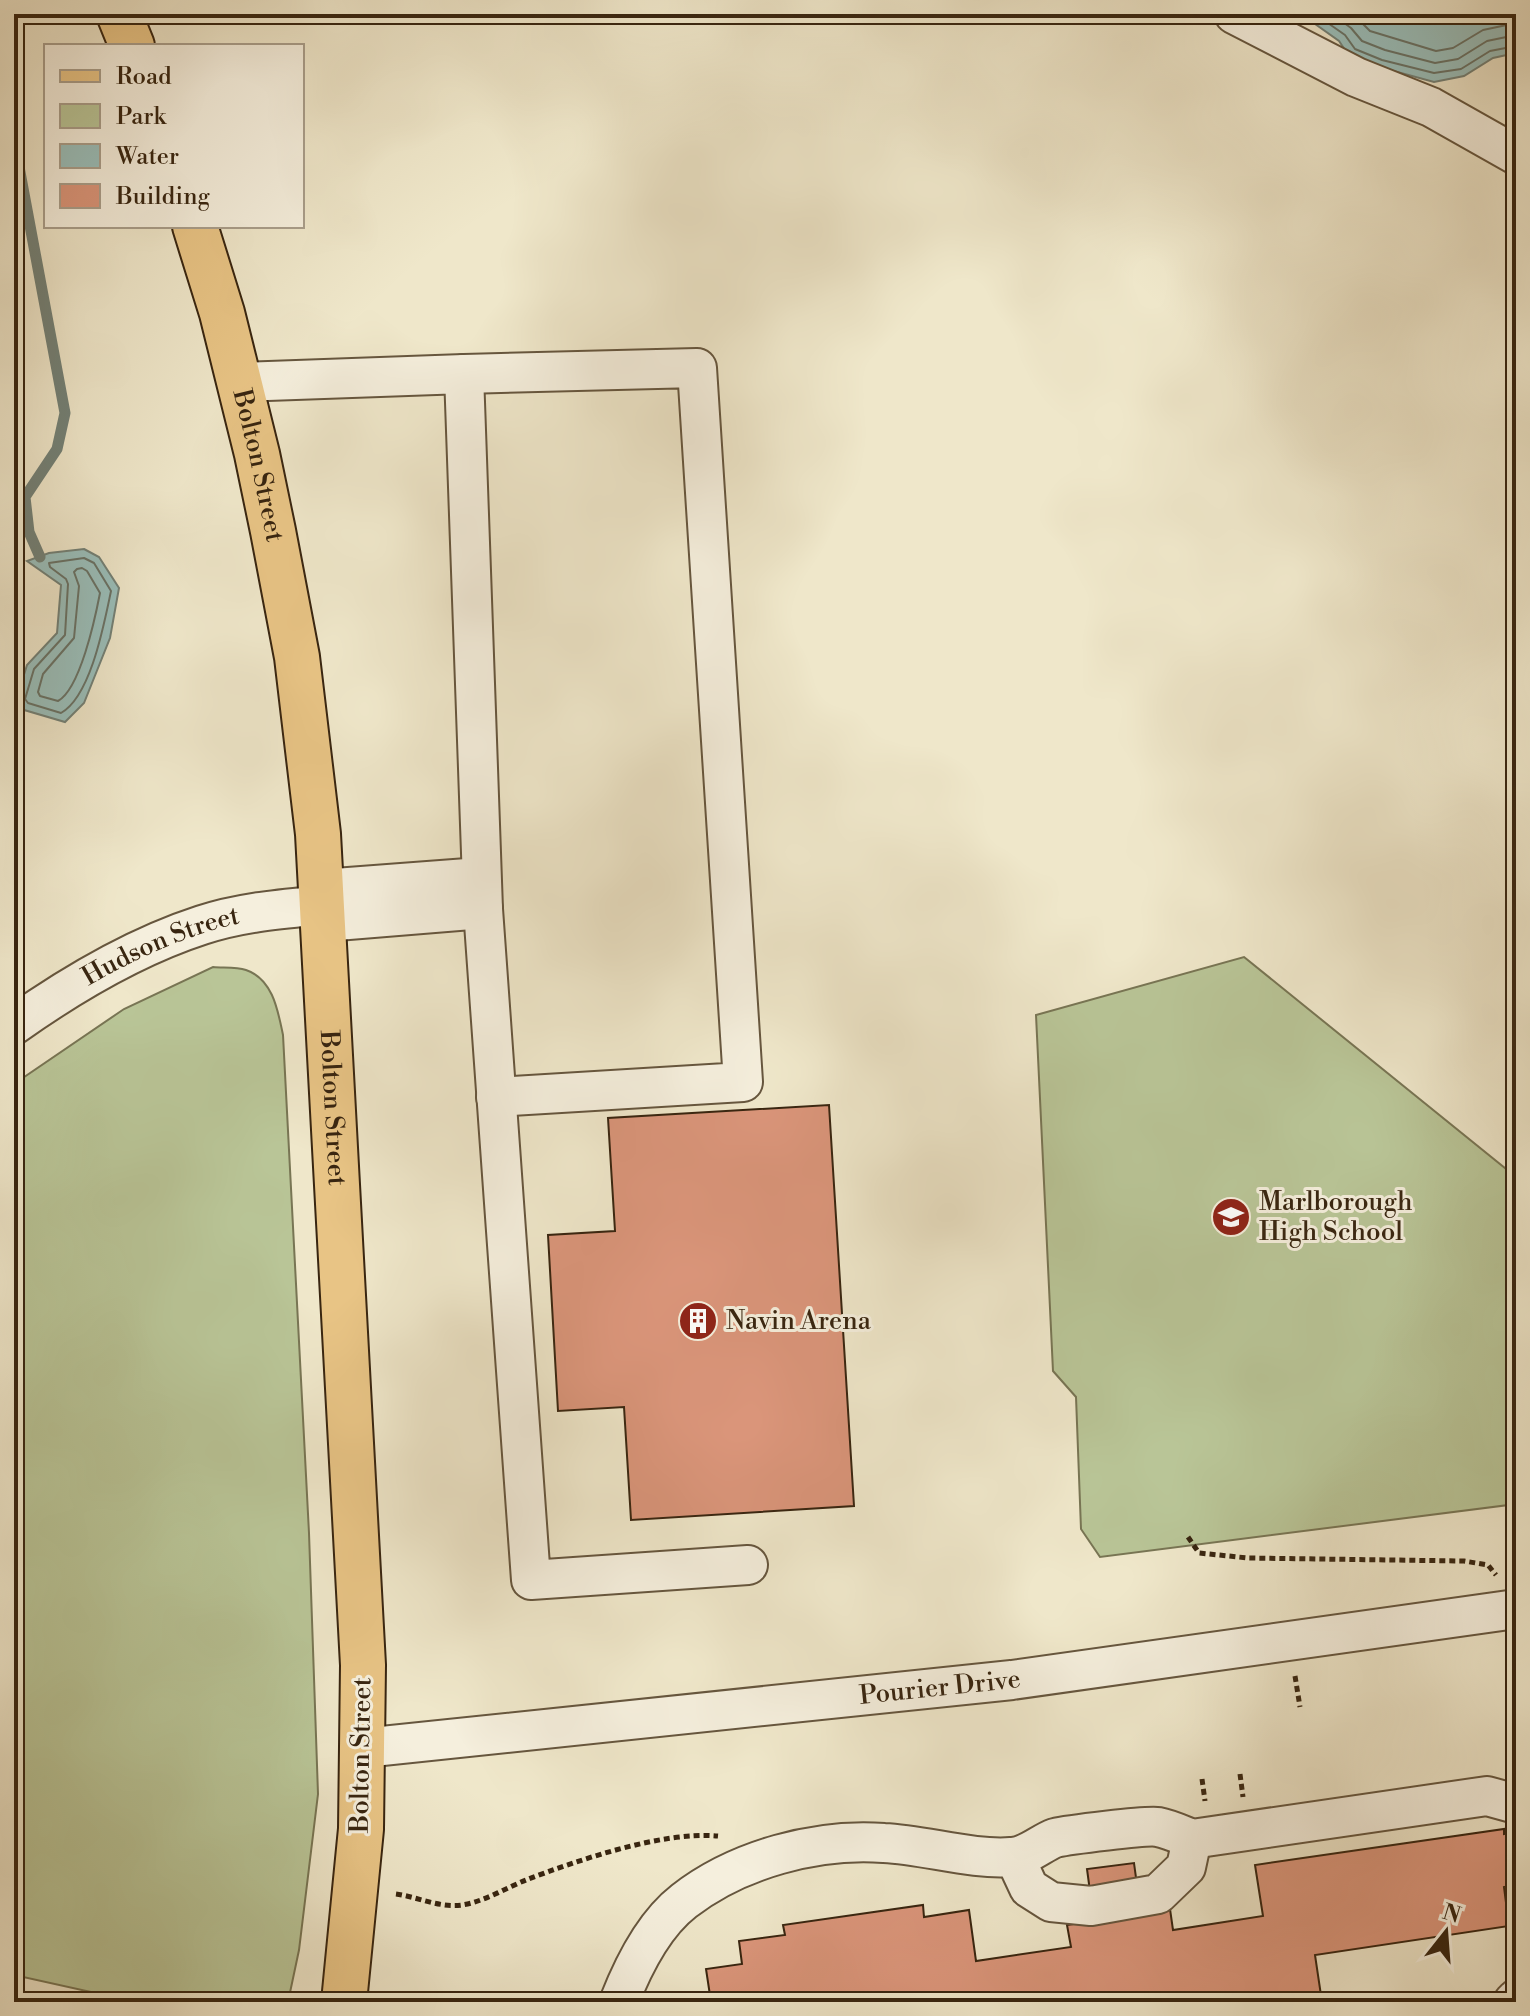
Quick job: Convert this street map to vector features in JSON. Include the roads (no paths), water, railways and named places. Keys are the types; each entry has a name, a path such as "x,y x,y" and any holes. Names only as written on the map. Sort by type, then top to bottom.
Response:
{"main road":[{"path":"119,14 131,44"},
{"name":"Bolton Street","path":"196,228 257,454 297,657 312,772 323,905 360,1586 363,1748 357,1876 344,2002"}],"street":[{"path":"1234,14 1356,77 1431,107 1516,155"},
{"path":"239,382 697,368 743,1082 496,1097"},
{"path":"464,374 482,893 531,1580 748,1565"},
{"name":"Hudson Street","path":"14,1025 82,980 165,939 204,924 245,914 323,905 482,893"},
{"name":"Pourier Drive","path":"363,1748 1012,1680 1516,1609"},
{"path":"619,2002 637,1960 682,1902 715,1881 753,1864 827,1844 883,1842 1015,1858 1057,1838 1142,1828 1157,1827 1192,1839 1487,1796 1516,1804"},
{"path":"1015,1858 1029,1888 1051,1902 1091,1906 1158,1894 1186,1867 1192,1839"}],"water":[{"path":"1301,14 1516,14 1516,53 1493,58 1464,76 1434,82 1349,56 1339,41"},
{"path":"84,549 99,557 119,588 110,638 84,703 65,722 14,707 27,665 57,633 61,585 27,561 49,553"}],"waterway":[{"path":"14,140 65,413 57,449 25,497 29,532 40,557"}],"place":[{"name":"Marlborough High School","path":"1231,1217"},
{"name":"Navin Arena","path":"698,1321"}]}
